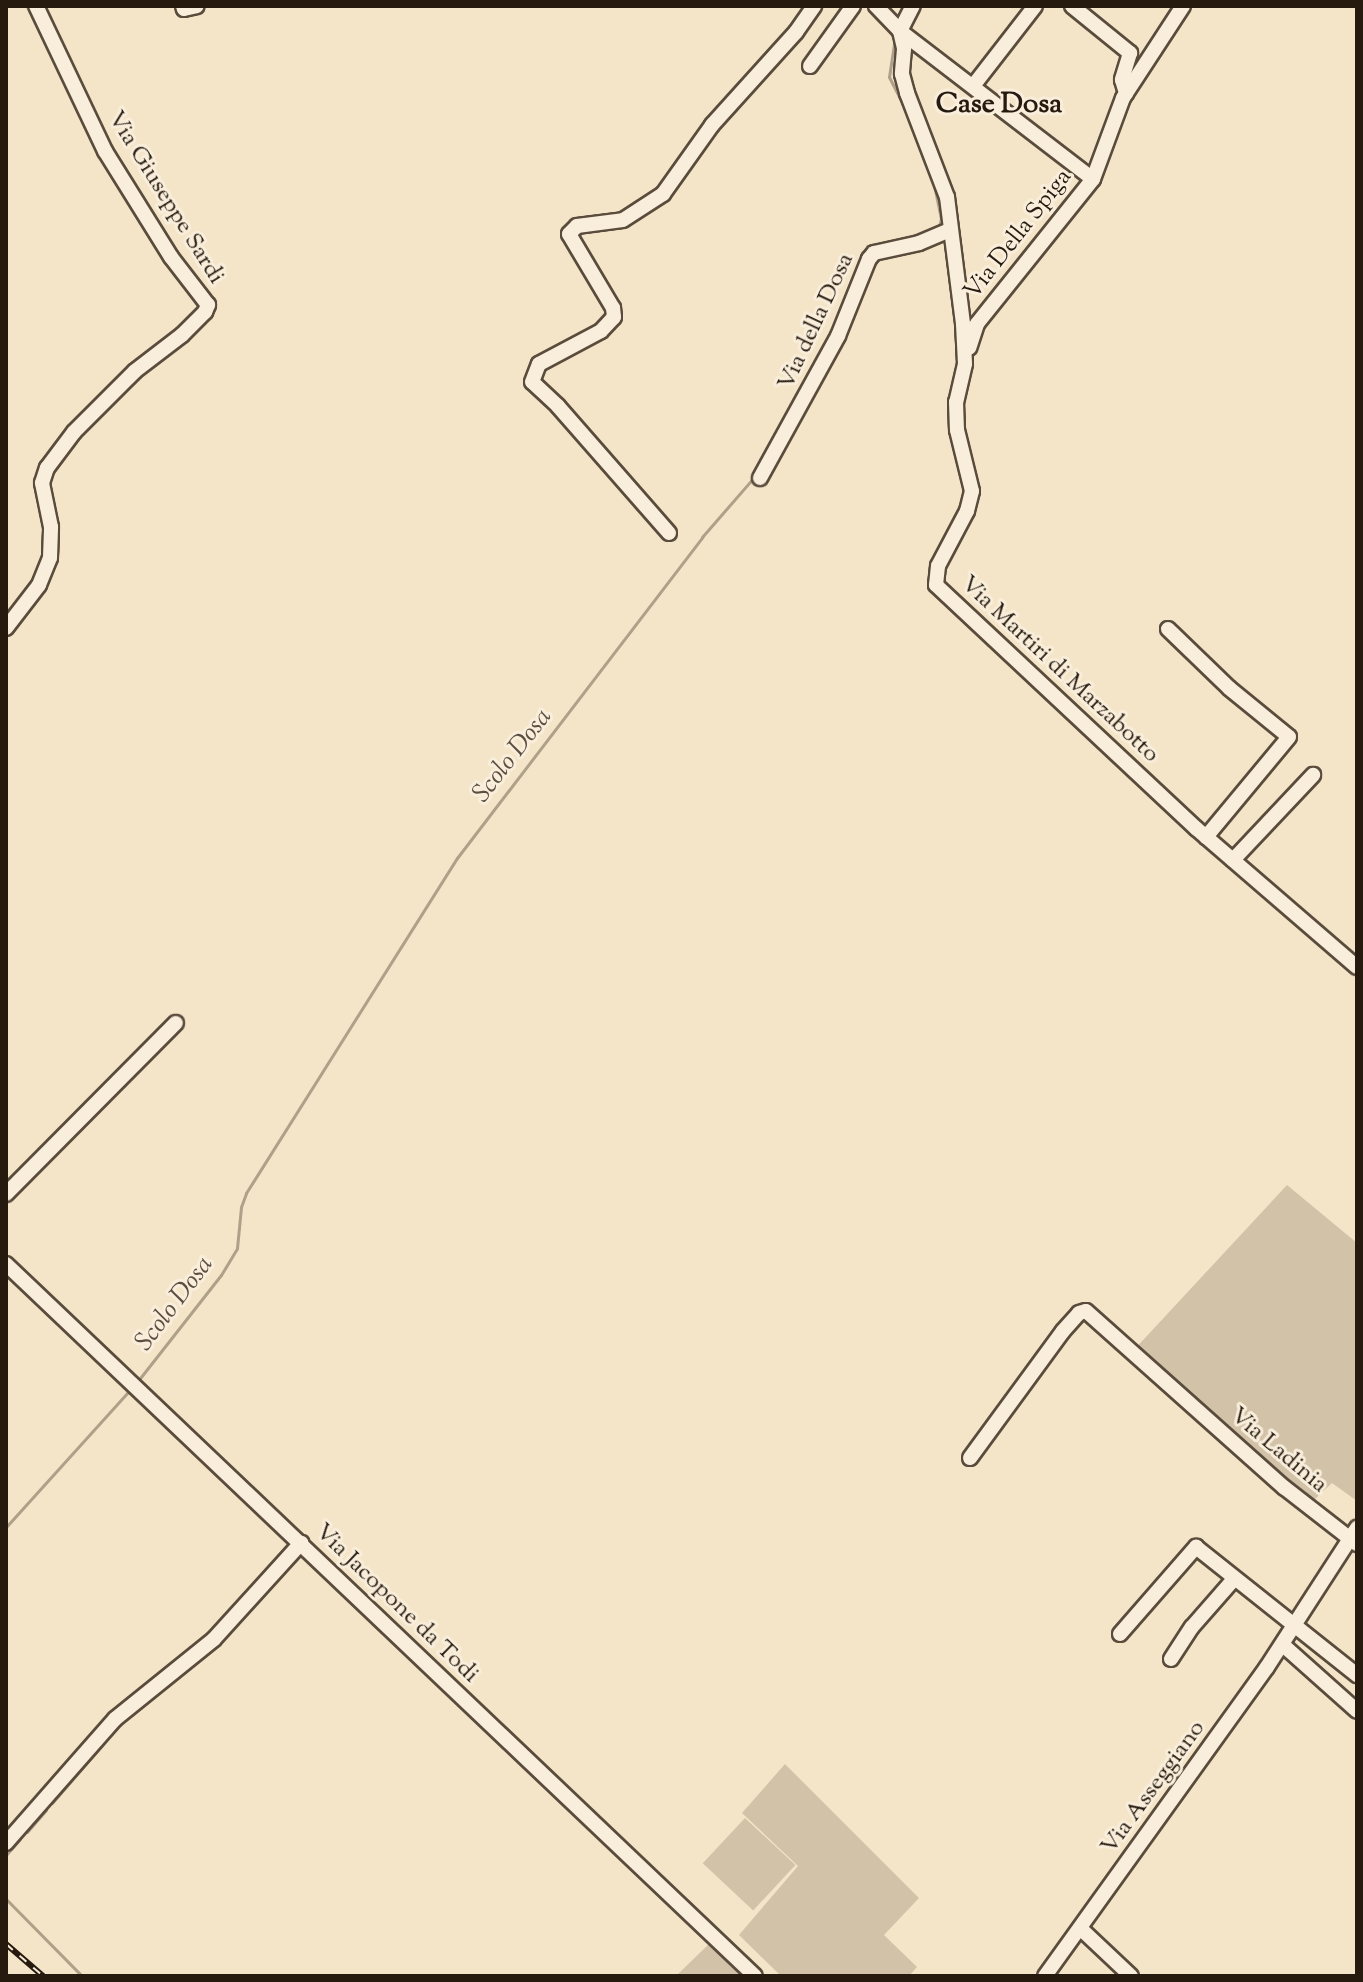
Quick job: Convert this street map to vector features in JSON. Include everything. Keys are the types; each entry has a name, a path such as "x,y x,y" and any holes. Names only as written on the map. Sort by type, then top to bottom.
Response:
{"street":[{"name":"Via Giuseppe Sardi","path":"6,628 39,585 50,558 51,527 42,483 47,468 82,423 135,371 182,335 208,305 171,257 105,151 36,6"},
{"path":"183,6 184,9 197,6"},
{"path":"810,66 853,6"},
{"path":"876,6 900,31 904,49 904,84 947,197 968,327"},
{"path":"900,31 913,6"},
{"path":"973,86 1035,6"},
{"path":"1072,6 1130,53 1122,80 1126,93"},
{"path":"1093,179 1110,126 1126,93 1183,6"},
{"path":"669,533 558,406 532,382 539,364 601,331 614,317 613,308 569,234 577,226 623,220 663,194 712,125 808,8"},
{"name":"Via Della Spiga","path":"900,31 1093,179 968,327 965,364"},
{"path":"904,49 920,44"},
{"name":"Via della Dosa","path":"760,478 838,336 869,259 882,250 919,243 950,230"},
{"name":"Via Martiri di Marzabotto","path":"965,364 956,402 957,430 971,477 971,498 938,566 936,585 1206,837 1357,967"},
{"path":"1168,629 1229,688 1289,737 1206,837"},
{"path":"1233,860 1313,775"},
{"path":"6,1194 176,1023"},
{"name":"Via Jacopone da Todi","path":"6,1264 755,1976"},
{"name":"Via Ladinia","path":"970,1458 1079,1313 1086,1311 1285,1488 1355,1537"},
{"name":"Via Asseggiano","path":"1045,1976 1283,1645 1355,1537"},
{"path":"6,1843 115,1719 214,1639 301,1543"},
{"path":"1120,1634 1196,1547 1275,1613 1295,1623 1357,1675"},
{"path":"1171,1659 1192,1627 1234,1579"},
{"path":"1283,1645 1357,1711"},
{"path":"1080,1928 1131,1976"}],"shaded area":[{"path":"1287,1185 1357,1243 1357,1501 1332,1483 1314,1500 1132,1352"},
{"path":"785,1764 919,1898 884,1935 917,1967 909,1976 781,1976 739,1935 798,1866 742,1813"},
{"path":"745,1818 795,1865 753,1910 703,1863"},
{"path":"710,1943 715,1945 745,1976 676,1976"}],"waterway":[{"name":"Scolo Dosa","path":"901,15 905,6"},
{"name":"Scolo Dosa","path":"895,37 889,77 909,116"},
{"name":"Scolo Dosa","path":"928,232 939,226 941,219 932,175"},
{"name":"Scolo Dosa","path":"137,1382 221,1275 237,1248 241,1207 246,1193 457,858 702,537 755,476"},
{"name":"Scolo Dosa","path":"6,1527 130,1390"},
{"path":"52,1803 102,1745"},
{"path":"27,1832 46,1810"},
{"path":"6,1855 20,1839"},
{"path":"6,1899 82,1976"}],"railway":[{"path":"6,1944 43,1976"}],"district":[{"name":"Case Dosa","path":"999,105"}]}
